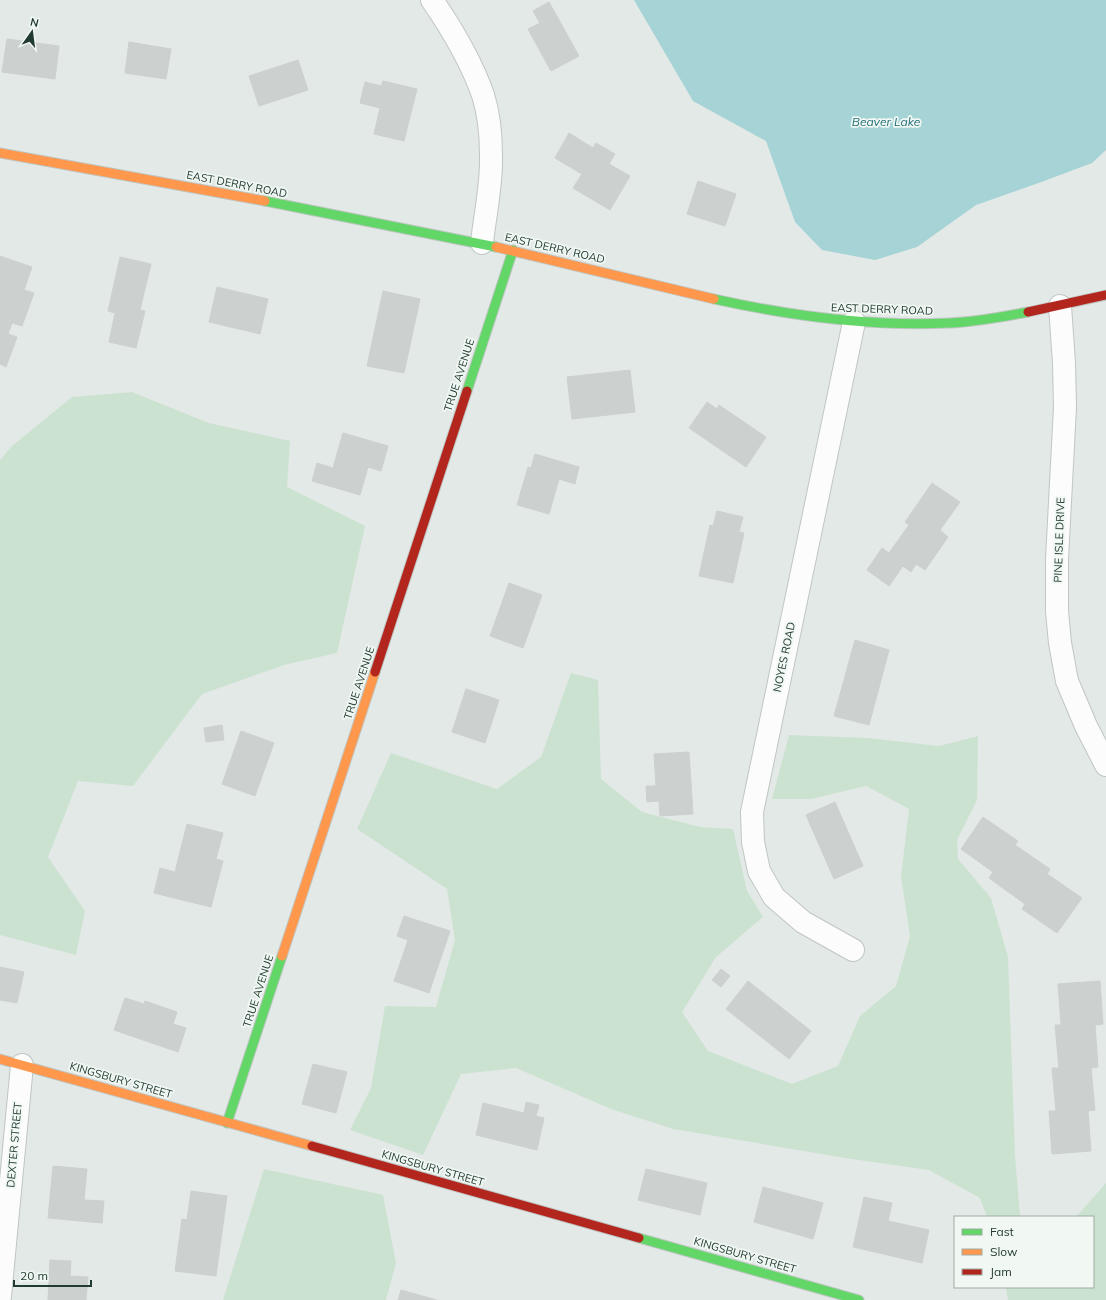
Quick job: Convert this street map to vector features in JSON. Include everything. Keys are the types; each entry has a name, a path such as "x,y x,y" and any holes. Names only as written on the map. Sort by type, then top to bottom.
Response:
{"street":[{"path":"432,0 470,65 483,95 490,124 492,156 490,186 482,243"},
{"name":"EAST DERRY ROAD","path":"0,152 482,243 748,306 854,322 898,324 949,323 999,318 1106,295"},
{"name":"TRUE AVENUE","path":"227,1123 513,250"},
{"name":"PINE ISLE DRIVE","path":"1060,306 1065,407 1057,559 1060,643 1067,681 1086,726 1106,765"},
{"name":"NOYES ROAD","path":"853,950 803,922 774,897 759,871 753,842 752,812 854,322"},
{"name":"KINGSBURY STREET","path":"0,1059 859,1300"},
{"name":"DEXTER STREET","path":"0,1296 22,1065"}],"green space":[{"path":"132,392 209,423 290,441 287,487 365,526 337,653 284,665 202,694 133,786 78,781 48,857 85,911 76,955 0,935 0,460 12,446 72,397"},
{"path":"571,673 598,680 601,779 642,812 700,827 733,829 747,891 763,917 716,957 682,1012 708,1051 792,1084 838,1066 860,1016 896,986 910,936 901,877 909,809 866,786 811,799 772,799 789,735 868,738 939,746 978,736 977,800 957,840 958,859 991,898 1008,957 1015,1155 1020,1216 987,1216 980,1198 929,1170 845,1158 673,1129 611,1109 516,1068 461,1074 423,1155 350,1130 371,1088 385,1006 436,1007 455,940 447,889 357,829 391,753 497,789 541,757"},
{"path":"264,1169 383,1195 396,1263 386,1300 223,1300"},
{"path":"1106,1183 1106,1300 1008,1300 1006,1288 1094,1288 1094,1216 1077,1216"}],"water":[{"name":"Beaver Lake","path":"634,0 1106,0 1106,150 1092,163 976,205 917,247 875,260 822,250 795,222 766,141 693,101"}],"building":[{"path":"549,2 579,56 551,71 528,29 540,23 533,11"},
{"path":"7,39 59,46 55,79 2,72"},
{"path":"129,42 171,49 166,79 125,73"},
{"path":"298,60 308,90 259,106 249,76"},
{"path":"383,81 417,89 404,141 374,134 380,108 360,103 365,82 381,86"},
{"path":"569,133 593,148 596,143 615,154 609,164 630,176 610,210 573,188 582,174 555,158"},
{"path":"698,181 736,194 725,226 687,214"},
{"path":"0,256 32,267 24,290 34,293 22,326 12,323 8,334 17,337 6,367 0,364"},
{"path":"120,257 151,264 140,310 145,311 136,348 109,342 115,313 108,311"},
{"path":"217,287 268,299 260,334 209,322"},
{"path":"383,291 420,299 404,373 367,366"},
{"path":"630,370 635,412 572,419 567,377"},
{"path":"707,402 717,409 719,405 766,437 746,467 689,428"},
{"path":"343,433 388,446 381,471 368,467 360,495 312,481 317,463 333,468"},
{"path":"535,454 579,467 575,484 559,479 549,514 517,505 528,467 531,468"},
{"path":"932,483 960,502 940,530 948,537 925,570 916,564 911,572 903,566 889,586 867,570 882,548 889,553 909,525 905,522"},
{"path":"717,511 743,517 739,532 744,533 733,583 699,576 710,525 713,526"},
{"path":"509,583 542,595 523,648 490,636"},
{"path":"855,640 889,650 869,725 834,716"},
{"path":"466,689 499,700 485,743 452,732"},
{"path":"222,725 224,740 206,742 204,728"},
{"path":"241,731 274,743 255,796 222,784"},
{"path":"689,752 693,814 660,816 659,801 647,802 646,786 656,786 654,754"},
{"path":"835,802 863,866 834,879 806,815"},
{"path":"983,817 1018,841 1015,845 1050,869 1047,874 1082,898 1057,933 1022,909 1025,904 989,878 993,872 961,849"},
{"path":"187,824 223,833 216,859 223,861 211,907 154,893 160,868 175,872"},
{"path":"404,916 450,931 429,993 394,981 408,940 397,936"},
{"path":"0,967 24,972 17,1003 0,1000"},
{"path":"721,969 730,976 721,987 712,980"},
{"path":"748,981 811,1031 789,1059 726,1009"},
{"path":"1100,981 1103,1024 1095,1025 1098,1067 1091,1068 1095,1110 1088,1111 1091,1151 1052,1154 1049,1111 1056,1111 1052,1068 1059,1068 1055,1025 1061,1025 1058,984"},
{"path":"125,998 144,1004 145,1001 177,1012 173,1024 186,1028 178,1052 114,1030"},
{"path":"313,1064 347,1072 336,1113 302,1104"},
{"path":"526,1102 539,1105 536,1116 544,1118 537,1150 476,1135 483,1103 524,1113"},
{"path":"53,1166 87,1169 84,1200 104,1201 102,1223 48,1218"},
{"path":"646,1169 707,1183 700,1215 638,1200"},
{"path":"763,1187 823,1203 813,1239 754,1222"},
{"path":"191,1191 227,1196 216,1276 175,1271 182,1219 187,1220"},
{"path":"864,1197 892,1203 888,1221 929,1230 922,1263 853,1247"},
{"path":"50,1260 71,1261 70,1276 88,1277 86,1300 48,1300"},
{"path":"401,1290 437,1300 398,1300"}],"traffic: fast":[{"path":"265,201 496,247"},
{"path":"467,391 513,250"},
{"path":"714,299 801,315 860,322 920,324 960,322 989,319 1028,312"},
{"path":"227,1123 282,956"},
{"path":"639,1238 859,1300"}],"traffic: slow":[{"path":"0,153 265,201"},
{"path":"496,247 714,299"},
{"path":"282,956 375,672"},
{"path":"0,1059 312,1146"}],"traffic: jam":[{"path":"1028,312 1106,295"},
{"path":"375,672 467,391"},
{"path":"312,1146 639,1238"}]}
